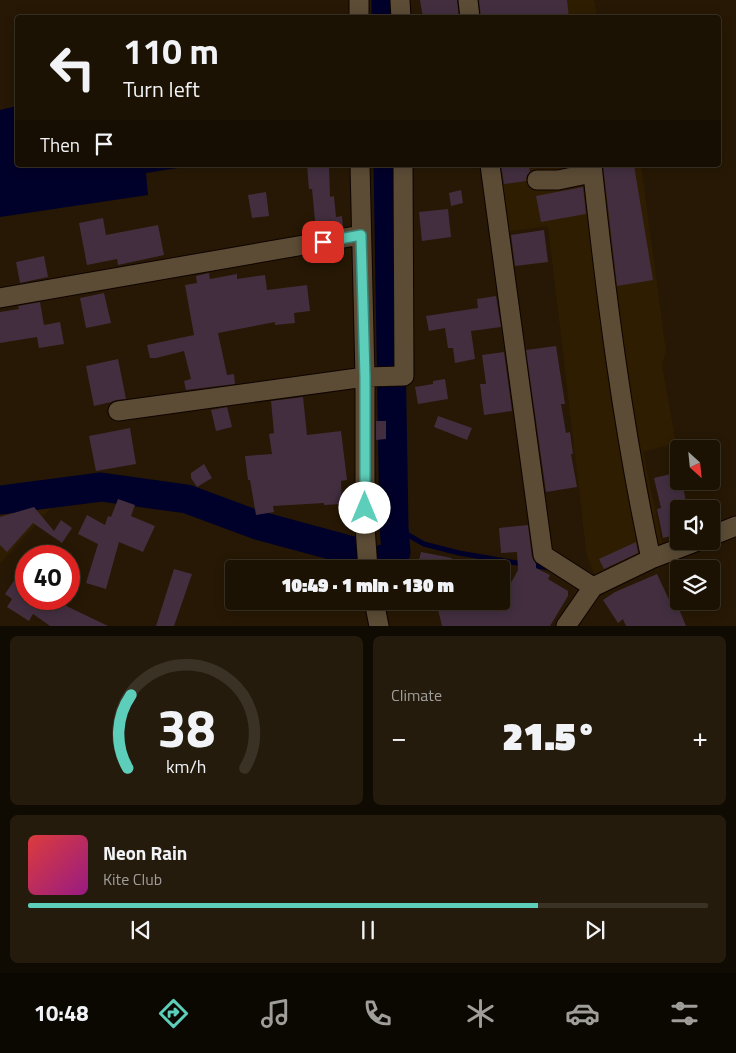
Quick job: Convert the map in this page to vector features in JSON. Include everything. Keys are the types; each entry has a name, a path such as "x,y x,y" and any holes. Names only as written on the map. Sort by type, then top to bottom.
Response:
{"street":[{"path":"358,0 359,15"},
{"path":"400,0 401,15"},
{"path":"468,0 470,15"},
{"path":"360,167 361,235 368,377 365,527 367,560"},
{"path":"118,411 368,377 404,376 403,167"},
{"path":"490,167 543,555 593,587"},
{"path":"537,180 558,180 592,169 597,221 624,419 651,559"},
{"path":"0,298 361,235"},
{"path":"720,532 736,526"},
{"path":"566,626 593,587 651,559 674,550"},
{"path":"376,610 379,626"}],"shaded area":[{"path":"470,0 594,0 597,15 473,15"},
{"path":"494,167 641,167 666,351 662,365 675,440 670,440 670,445 643,452 663,546 595,575 587,557 548,226 504,232"},
{"path":"60,498 17,545 15,545 15,548 0,564 0,509"}],"water":[{"path":"15,106 15,167 183,167 146,173 148,195 0,217 0,110"}],"building":[{"path":"420,0 457,0 459,15 422,15"},
{"path":"479,0 567,0 569,15 481,15"},
{"path":"307,167 329,167 330,197 334,196 336,217 342,216 343,227 316,231 312,189 309,189"},
{"path":"501,167 529,167 530,172 527,175 526,181 504,184"},
{"path":"603,167 634,167 653,280 617,286"},
{"path":"583,187 586,214 541,222 536,196"},
{"path":"461,190 463,203 451,206 449,193"},
{"path":"266,192 269,216 252,218 248,195"},
{"path":"448,209 451,237 422,241 419,212"},
{"path":"103,218 106,235 158,225 164,255 118,265 117,259 87,265 79,223"},
{"path":"544,230 548,262 515,266 511,235"},
{"path":"44,256 48,277 20,283 16,262"},
{"path":"209,273 210,279 237,274 237,279 265,275 267,290 307,285 310,311 294,313 295,323 275,325 275,322 218,333 227,375 234,374 235,384 186,390 184,381 191,379 184,351 150,358 147,345 194,335 185,285 197,283 196,276"},
{"path":"104,293 111,323 86,328 80,298"},
{"path":"496,296 501,327 471,331 475,359 455,363 453,348 448,348 445,328 429,331 426,316 478,308 477,299"},
{"path":"40,302 44,325 60,322 64,344 39,348 37,337 0,343 0,312 19,309 18,306"},
{"path":"556,346 565,404 561,404 566,433 570,432 573,454 571,454 577,487 546,492 526,350"},
{"path":"504,352 512,411 484,415 480,384 486,384 482,355"},
{"path":"118,359 126,399 94,406 86,366"},
{"path":"445,379 448,399 418,404 415,387 433,384 433,381"},
{"path":"303,397 307,435 341,431 347,480 341,481 342,504 324,505 324,503 273,506 274,512 256,515 245,456 272,454 269,434 274,433 271,401"},
{"path":"227,407 232,427 216,431 211,410"},
{"path":"438,416 472,428 467,440 434,427"},
{"path":"376,421 386,421 386,439 376,440"},
{"path":"130,428 136,464 96,471 89,436"},
{"path":"204,464 212,478 197,487 191,478 191,473"},
{"path":"670,474 670,490 684,490 686,500 670,500 670,536 663,538 657,509 661,508 654,478"},
{"path":"118,499 135,505 131,516 155,526 143,552 119,542 106,589 86,583 98,544 78,534 87,515 105,525 108,516 111,517"},
{"path":"34,507 54,531 61,520 72,528 62,543 33,523 7,552 0,545 0,517"},
{"path":"528,525 532,557 536,568 550,575 548,579 568,591 568,596 550,626 442,626 438,610 510,610 510,585 518,570 517,552 501,553 499,528"},
{"path":"636,542 638,553 604,569 599,559"},
{"path":"421,552 452,558 452,560 419,560"},
{"path":"174,569 192,574 174,626 156,626"},
{"path":"657,574 670,602 670,610 679,610 686,626 626,626 623,619 618,623 603,600 615,592"},
{"path":"15,579 15,610 75,610 108,626 50,626 33,614 29,621 7,607 12,599 5,594"}],"waterway":[{"path":"386,0 386,15"},
{"path":"383,559 388,560 396,552 388,167"},
{"path":"0,500 101,487 187,499 257,525 353,551"},
{"path":"394,527 424,544 459,553 523,564"},
{"path":"531,565 550,568"}],"route":[{"path":"323,242 361,235 365,377 365,508"}]}
